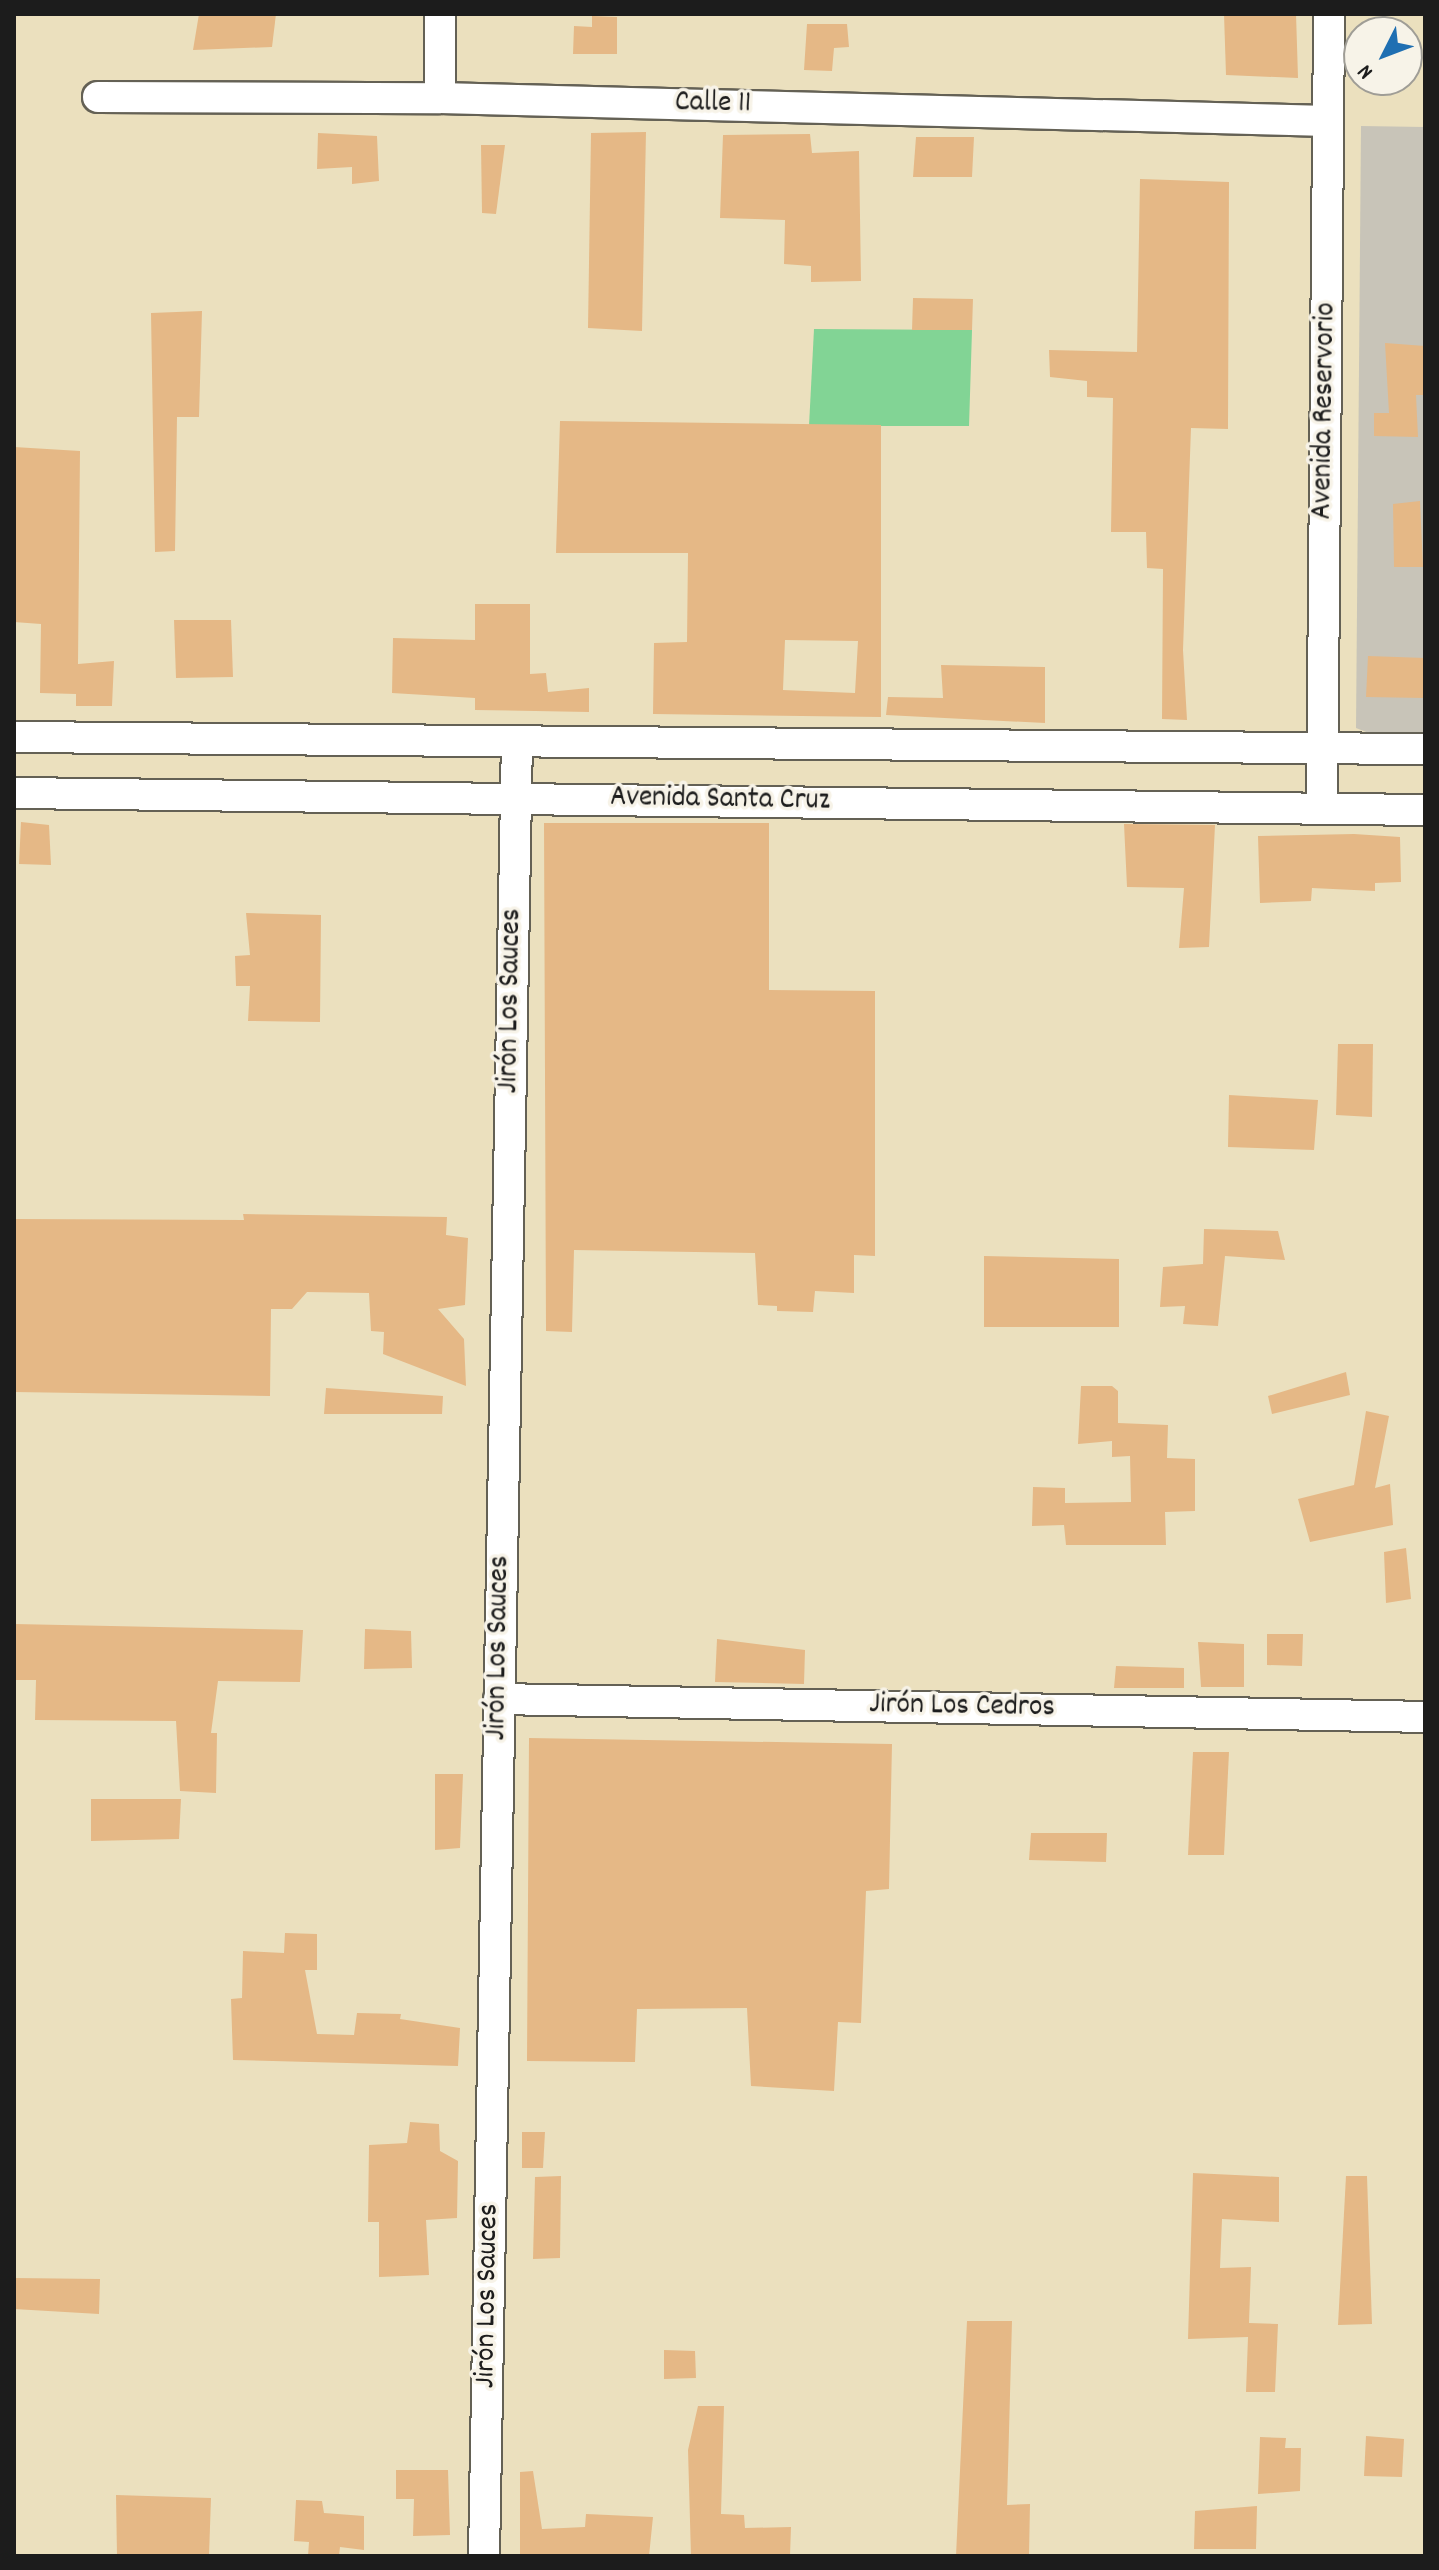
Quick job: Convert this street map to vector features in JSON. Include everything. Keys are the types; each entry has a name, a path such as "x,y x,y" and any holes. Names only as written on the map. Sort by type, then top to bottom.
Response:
{"street":[{"path":"440,14 440,98"},
{"name":"Avenida Reservorio","path":"1322,808 1329,14"},
{"name":"Calle 11","path":"98,97 440,98 1328,121"},
{"name":"Avenida Santa Cruz","path":"14,737 1425,749"},
{"name":"Jirón Los Sauces","path":"484,2556 517,741"},
{"name":"Avenida Santa Cruz","path":"14,793 1425,810"},
{"name":"Jirón Los Cedros","path":"499,1699 1425,1717"}],"shaded area":[{"path":"1361,126 1425,127 1425,755 1356,728"}],"green space":[{"path":"814,329 972,330 969,426 809,426"}],"building":[{"path":"199,14 276,14 272,47 193,50"},
{"path":"1224,14 1296,14 1298,78 1226,75"},
{"path":"592,16 617,17 617,54 573,54 574,26 592,27"},
{"path":"807,24 847,24 849,47 834,48 832,71 804,70"},
{"path":"646,132 642,331 588,328 591,133"},
{"path":"318,133 377,136 379,181 352,184 352,167 317,169"},
{"path":"810,134 812,153 859,151 861,281 811,282 811,266 784,264 785,220 720,218 723,135"},
{"path":"916,137 974,137 972,177 913,177"},
{"path":"481,145 505,145 496,214 482,213"},
{"path":"1140,179 1229,182 1228,429 1191,428 1183,650 1187,720 1162,719 1163,569 1147,568 1146,532 1111,532 1113,398 1087,397 1087,381 1050,377 1049,350 1137,352"},
{"path":"913,298 973,299 972,330 912,330"},
{"path":"202,311 199,417 177,417 175,551 155,552 151,313"},
{"path":"1385,343 1425,346 1425,395 1416,395 1418,437 1374,436 1374,413 1389,413"},
{"path":"560,421 881,425 881,717 653,714 654,643 687,642 688,553 556,553","holes":["785,640 858,641 855,693 783,690"]},
{"path":"14,447 80,451 78,664 114,661 112,706 76,706 76,694 40,693 41,624 14,622"},
{"path":"1420,501 1423,567 1394,567 1393,504"},
{"path":"475,604 530,604 530,674 546,673 548,692 589,688 589,712 475,710 475,698 392,693 393,638 475,640"},
{"path":"174,620 231,620 233,677 176,678"},
{"path":"1368,656 1425,658 1425,698 1366,697"},
{"path":"941,665 1045,667 1045,723 886,715 888,697 943,698"},
{"path":"21,822 49,825 51,865 19,864"},
{"path":"544,823 769,823 769,990 875,991 875,1256 854,1255 854,1293 815,1291 813,1312 777,1311 777,1306 758,1305 755,1253 574,1250 572,1332 546,1331"},
{"path":"1124,824 1215,825 1209,947 1179,948 1184,888 1127,887"},
{"path":"1354,834 1400,837 1401,882 1375,883 1375,891 1312,888 1311,901 1260,903 1258,836"},
{"path":"246,913 321,915 320,1022 248,1021 250,986 236,986 235,956 250,955"},
{"path":"1338,1044 1373,1044 1372,1117 1336,1115"},
{"path":"1229,1095 1318,1100 1314,1150 1228,1147"},
{"path":"243,1214 447,1217 446,1235 468,1238 465,1305 438,1309 464,1339 466,1386 383,1354 384,1332 371,1331 369,1293 307,1292 292,1309 271,1309 270,1396 14,1392 14,1219 244,1220"},
{"path":"1204,1229 1278,1231 1285,1260 1225,1256 1218,1326 1183,1324 1185,1306 1160,1307 1163,1267 1203,1264"},
{"path":"984,1256 1119,1259 1119,1327 984,1327"},
{"path":"1346,1372 1350,1395 1272,1414 1268,1396"},
{"path":"1081,1386 1112,1386 1118,1391 1118,1423 1168,1425 1167,1458 1195,1459 1195,1511 1165,1512 1166,1545 1066,1545 1064,1525 1032,1526 1033,1487 1065,1488 1065,1503 1131,1502 1130,1456 1112,1457 1112,1441 1078,1444"},
{"path":"326,1388 443,1396 442,1414 324,1414"},
{"path":"1366,1411 1389,1416 1375,1488 1390,1484 1393,1525 1310,1542 1298,1499 1354,1485"},
{"path":"1406,1548 1411,1599 1386,1603 1384,1552"},
{"path":"14,1624 303,1630 300,1682 218,1681 211,1733 217,1733 216,1793 180,1791 176,1721 35,1720 36,1680 14,1680"},
{"path":"365,1629 411,1631 412,1668 364,1669"},
{"path":"1267,1634 1303,1634 1302,1666 1267,1665"},
{"path":"717,1639 805,1650 804,1684 715,1682"},
{"path":"1198,1642 1244,1644 1244,1687 1201,1687"},
{"path":"1116,1666 1184,1668 1184,1688 1114,1688"},
{"path":"529,1738 892,1744 889,1889 866,1891 861,2023 838,2022 834,2091 751,2086 747,2008 637,2009 635,2062 527,2061"},
{"path":"1193,1752 1229,1752 1224,1855 1188,1855"},
{"path":"435,1774 463,1774 460,1848 435,1850"},
{"path":"91,1799 181,1799 179,1839 91,1841"},
{"path":"1031,1833 1107,1833 1106,1862 1029,1860"},
{"path":"285,1933 317,1934 317,1970 305,1970 317,2034 354,2035 357,2013 401,2014 400,2019 460,2028 458,2066 233,2060 231,1999 242,1998 243,1951 284,1953"},
{"path":"410,2122 439,2124 440,2151 458,2161 457,2218 426,2220 429,2275 379,2277 379,2222 368,2222 369,2145 407,2143"},
{"path":"522,2132 545,2132 543,2168 522,2168"},
{"path":"1193,2173 1279,2177 1279,2222 1222,2219 1220,2268 1251,2267 1249,2323 1278,2324 1275,2392 1246,2392 1248,2337 1188,2339"},
{"path":"561,2176 560,2258 533,2259 535,2177"},
{"path":"1346,2176 1367,2176 1372,2324 1338,2325"},
{"path":"14,2278 100,2279 99,2314 14,2309"},
{"path":"967,2321 1012,2321 1007,2505 1030,2504 1029,2556 956,2556"},
{"path":"664,2350 695,2351 696,2378 664,2379"},
{"path":"698,2406 724,2406 721,2514 744,2515 745,2528 791,2527 790,2556 691,2556 688,2450"},
{"path":"1366,2436 1404,2439 1402,2477 1364,2476"},
{"path":"1260,2437 1286,2438 1285,2448 1301,2448 1300,2491 1258,2494"},
{"path":"396,2470 448,2470 450,2535 413,2536 414,2499 396,2499"},
{"path":"533,2471 542,2529 585,2527 586,2514 653,2517 649,2556 520,2556 520,2472"},
{"path":"116,2495 211,2498 209,2556 117,2556"},
{"path":"296,2500 322,2501 324,2513 364,2516 364,2550 340,2547 339,2556 308,2556 309,2542 294,2541"},
{"path":"1257,2506 1256,2549 1194,2549 1195,2511"}]}
